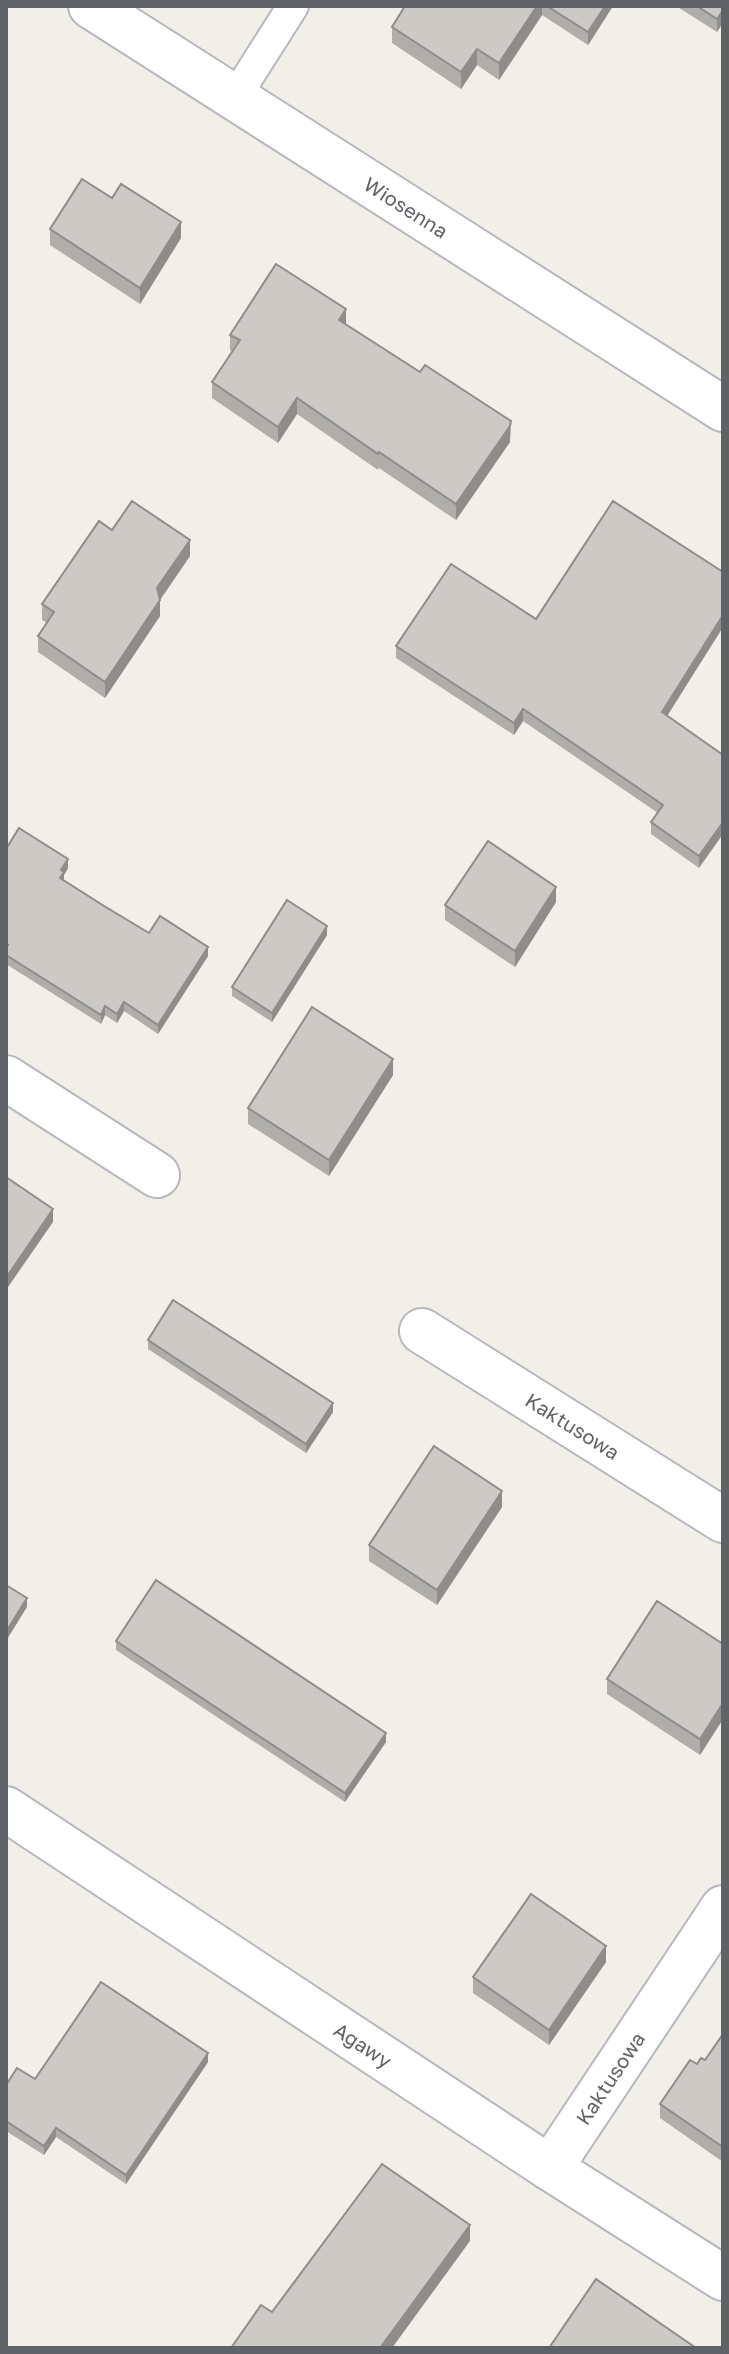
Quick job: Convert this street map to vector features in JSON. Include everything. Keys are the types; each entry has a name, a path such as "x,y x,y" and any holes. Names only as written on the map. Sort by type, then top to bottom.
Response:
{"street":[{"name":"Wiosenna","path":"91,6 723,409"},
{"path":"6,1078 157,1175"},
{"name":"Kaktusowa","path":"422,1331 723,1520"},
{"name":"Agawy","path":"6,1809 550,2168 723,2278"},
{"name":"Kaktusowa","path":"550,2168 723,1908"}],"lane":[{"path":"234,99 293,6"}],"building":[{"path":"405,6 537,6 499,63 477,49 461,72 392,27"},
{"path":"547,6 605,6 588,32"},
{"path":"697,6 723,6 723,10 717,19"},
{"path":"82,179 112,198 121,184 181,222 140,288 50,229"},
{"path":"276,264 346,309 339,320 420,372 425,365 511,421 456,504 297,398 278,427 212,382 240,340 230,335"},
{"path":"132,501 190,540 157,588 160,600 105,682 38,636 54,612 42,604 99,521 112,530"},
{"path":"613,501 723,572 723,615 662,712 723,755 723,822 699,856 651,822 663,805 523,709 514,723 396,646 451,564 536,619"},
{"path":"19,828 68,859 60,878 104,906 149,933 160,916 208,947 158,1025 124,1002 117,1014 105,1006 101,1015 6,955 6,849"},
{"path":"488,841 556,887 515,951 445,905"},
{"path":"287,900 327,926 272,1013 232,987"},
{"path":"312,1007 393,1059 329,1160 248,1108"},
{"path":"6,1177 53,1209 6,1278"},
{"path":"173,1300 333,1403 306,1444 148,1340"},
{"path":"434,1446 502,1491 437,1590 369,1545"},
{"path":"156,1580 386,1733 345,1793 116,1641"},
{"path":"6,1585 27,1598 6,1632"},
{"path":"657,1601 723,1644 723,1703 700,1739 607,1679"},
{"path":"531,1894 606,1946 549,2030 473,1977"},
{"path":"101,1982 208,2053 126,2175 56,2128 44,2146 6,2121 6,2085 17,2068 35,2079"},
{"path":"723,2034 723,2147 660,2104 690,2060 697,2064 701,2058 705,2060"},
{"path":"382,2164 470,2225 380,2348 231,2348 261,2305 272,2312"},
{"path":"596,2279 696,2348 549,2348"}]}
